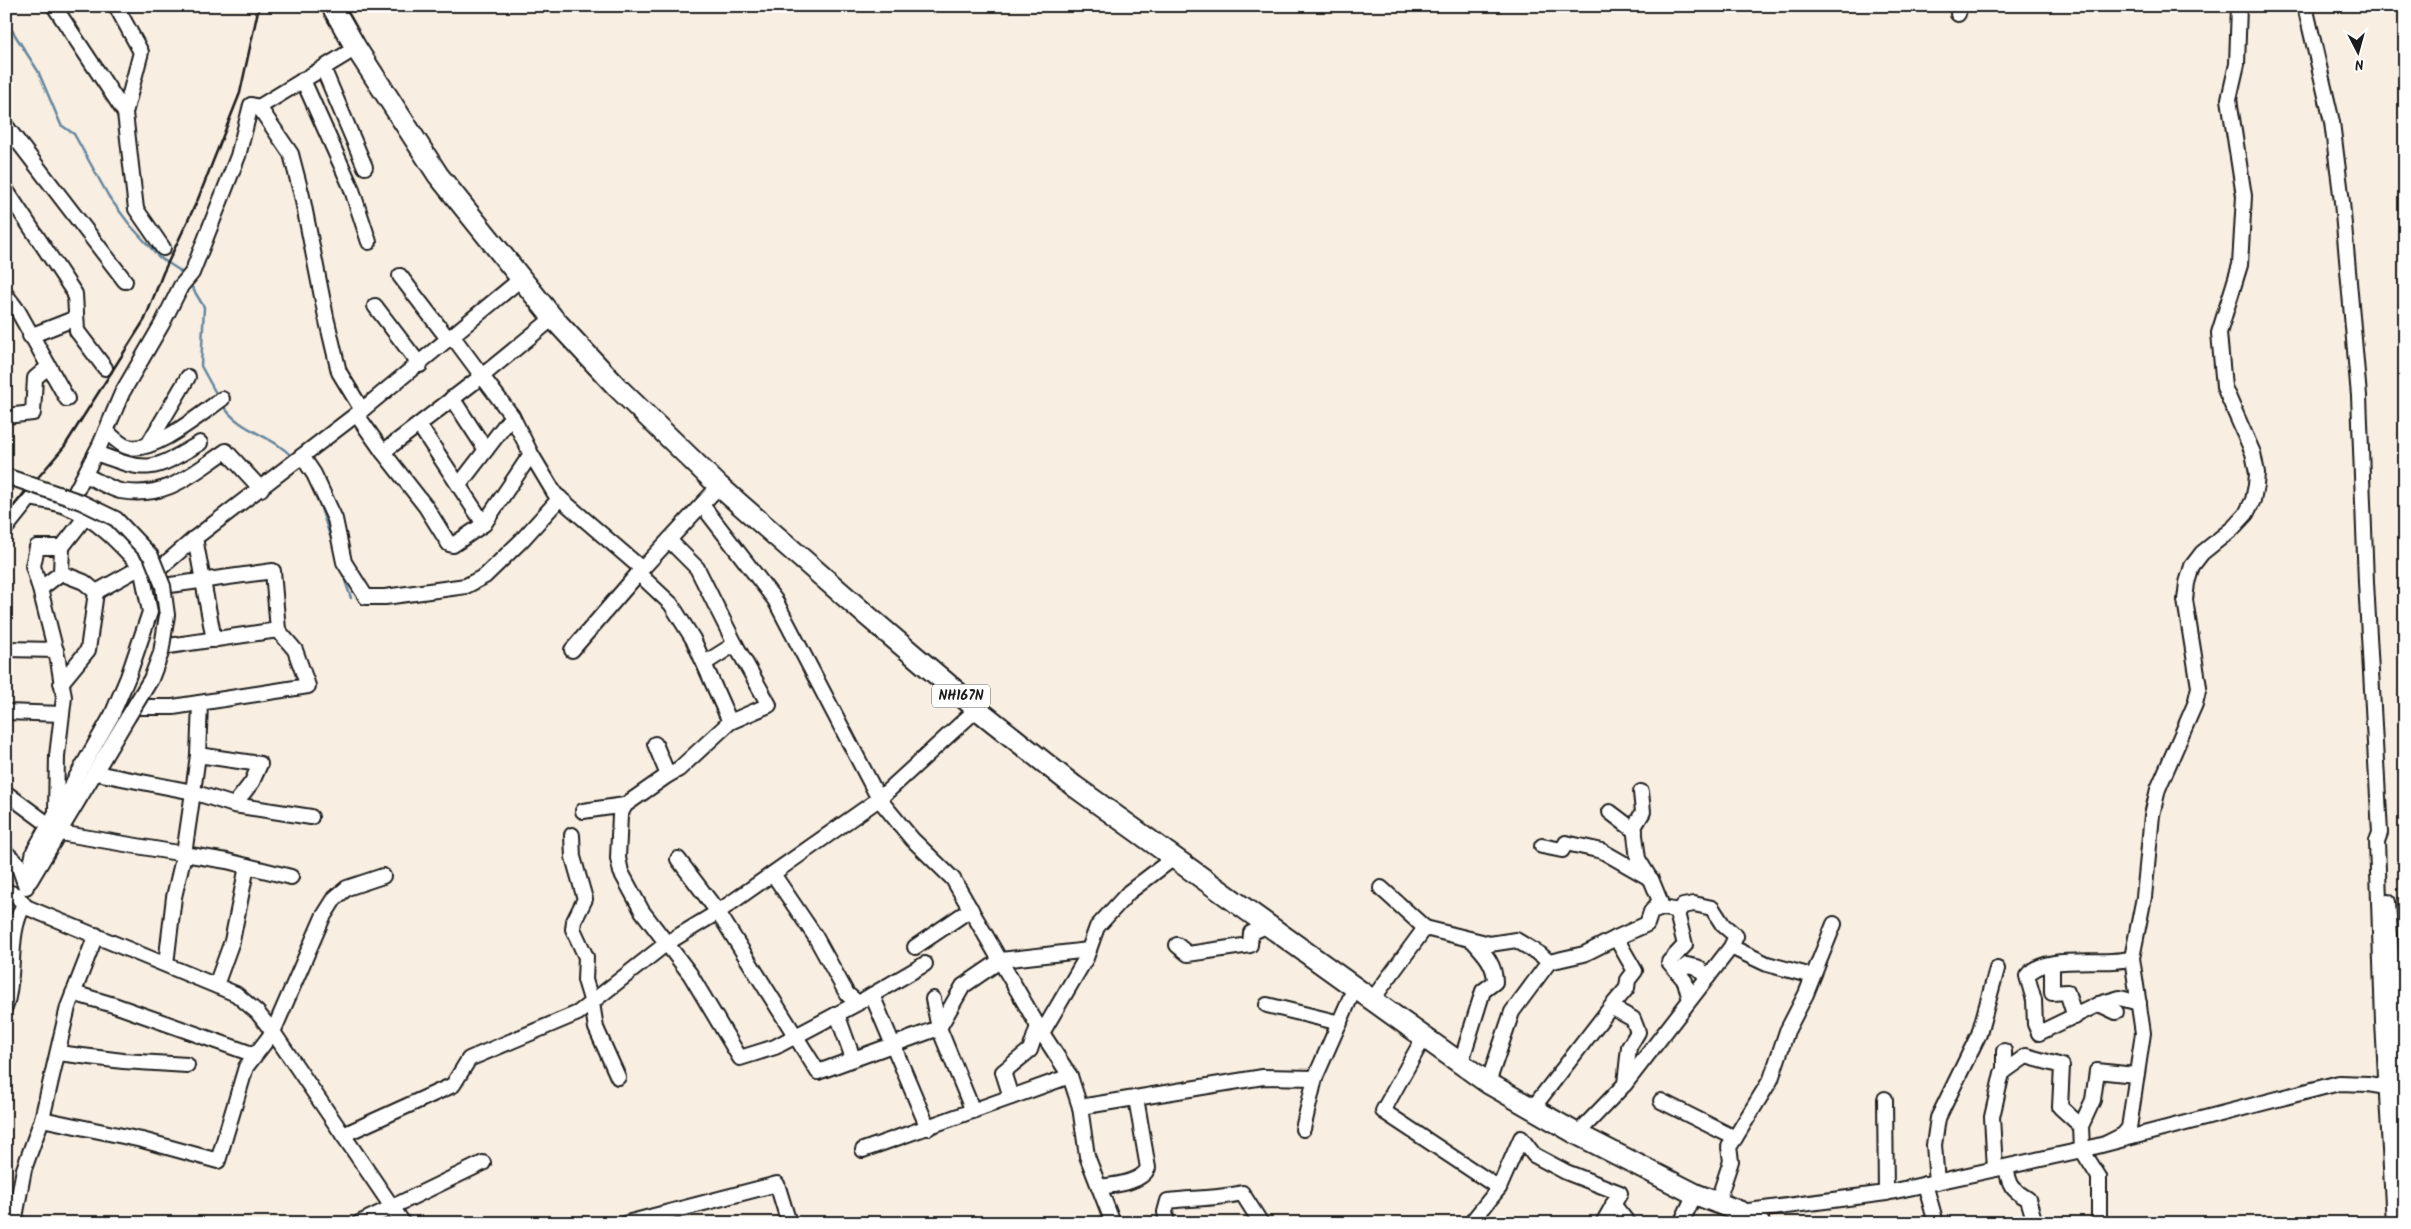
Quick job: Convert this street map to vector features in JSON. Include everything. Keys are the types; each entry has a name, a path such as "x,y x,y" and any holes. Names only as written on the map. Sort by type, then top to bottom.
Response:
{"highway":[{"name":"NH167N","path":"332,6 356,48 438,175 553,318 617,387 719,486 976,709 1074,786 1488,1083 1532,1110 1577,1134 1695,1194 1741,1212 1758,1223"}],"street":[{"path":"54,6 126,113"},
{"path":"116,6 141,52 126,113 136,208 163,248"},
{"path":"2107,1143 2123,1135 2129,1128 2143,1033 2132,958 2144,898 2152,815 2158,789 2195,704 2199,687 2185,600 2187,583 2192,566 2202,554 2233,528 2246,514 2253,500 2256,485 2257,473 2253,453 2224,386 2219,333 2240,265 2244,196 2229,98 2237,64 2239,6"},
{"path":"2305,6 2332,122 2342,202 2359,396 2366,582 2380,833 2384,840 2397,1088 2405,1185"},
{"path":"260,108 356,48"},
{"path":"323,68 365,167"},
{"path":"303,80 351,188 369,242"},
{"path":"72,499 96,454 122,393 162,324 181,286 192,273 238,156 251,105 260,108 291,154 302,196 339,372 383,452 426,507 451,545 456,545 484,524 531,454"},
{"path":"6,126 125,281"},
{"path":"6,190 74,294 77,332 105,368"},
{"path":"400,276 482,376 512,416 531,454 555,494 640,571 671,604 693,639 730,722"},
{"path":"158,570 195,538 262,489 420,365 522,278"},
{"path":"6,295 18,311 30,336 67,399"},
{"path":"375,306 420,365"},
{"path":"30,336 76,318"},
{"path":"383,452 482,376 553,318"},
{"path":"6,416 33,413 35,378 48,367"},
{"path":"149,443 188,377"},
{"path":"452,398 486,450"},
{"path":"106,431 125,446 138,447 169,437 222,399"},
{"path":"459,485 512,416"},
{"path":"419,425 484,524"},
{"path":"96,454 130,466 152,467 175,458 200,443"},
{"path":"85,475 120,491 157,491 173,487 226,451 262,489"},
{"path":"302,456 314,474 335,519 344,562 366,597 385,597 466,586 491,570 522,540 560,498"},
{"path":"6,476 72,499 89,512 141,567 150,612 128,677 112,715 56,811"},
{"path":"572,650 640,571 719,486"},
{"path":"6,528 30,498 116,519 151,556 163,586 167,615 162,647 151,678 96,773 54,829 16,895"},
{"path":"702,505 775,600 879,799 912,839 953,879 1040,1030 1070,1076 1080,1107 1087,1156 1113,1223"},
{"path":"62,573 62,547 89,512"},
{"path":"195,538 214,640"},
{"path":"583,811 624,805 679,769 730,722 769,705 735,644 697,568 669,540"},
{"path":"54,829 57,756 64,697 56,650 33,566 37,547 62,547"},
{"path":"96,592 141,567"},
{"path":"131,712 308,686 295,650 278,630 273,571 163,586"},
{"path":"40,589 62,573"},
{"path":"62,573 84,582 96,592"},
{"path":"62,683 88,650 96,592"},
{"path":"162,647 278,630"},
{"path":"705,663 735,644"},
{"path":"6,649 56,650"},
{"path":"166,964 174,897 184,854 198,755 200,703"},
{"path":"343,1135 453,1085 470,1059 578,1013 667,943 718,912 879,799 976,709"},
{"path":"6,712 62,714"},
{"path":"655,744 668,775"},
{"path":"198,755 260,764 252,782 234,805"},
{"path":"96,773 193,792 234,805 312,817"},
{"path":"1488,1083 1512,1012 1549,962 1584,954 1647,924 1651,912 1660,901 1651,879 1638,859 1634,827 1643,812 1641,792"},
{"path":"6,793 54,829 247,866 291,877"},
{"path":"624,805 620,815 618,858 621,872 642,911 690,974 740,1058 775,1047 858,1003 925,964"},
{"path":"1610,812 1634,831"},
{"path":"572,835 575,865 585,899 574,921 574,929 586,957 585,980 592,1003 596,1028 618,1078"},
{"path":"1542,846 1562,850 1566,843 1602,851 1651,879"},
{"path":"6,853 18,864 14,957 6,1005"},
{"path":"1011,1097 1003,1072 1030,1050 1040,1030 1089,950 1097,928 1129,892 1175,857"},
{"path":"678,859 718,912 794,1037 818,1072 939,1028 963,986 1001,960 1089,950"},
{"path":"216,985 232,941 247,866"},
{"path":"773,874 815,936 847,994 858,1003"},
{"path":"42,1119 142,1140 218,1161 246,1068 274,1032 323,917 335,898 347,888 383,876"},
{"path":"1381,888 1425,928 1490,944 1516,940 1542,955 1549,962"},
{"path":"16,895 96,934 236,994 257,1012 274,1032 403,1223"},
{"path":"1577,1134 1625,1084 1708,977 1731,947 1736,936 1723,925 1712,908 1694,904 1683,906 1677,913 1685,945 1669,962 1685,981 1690,1000"},
{"path":"1651,912 1663,908 1679,910"},
{"path":"915,948 971,909"},
{"path":"1177,946 1188,954 1250,945 1251,933 1268,924"},
{"path":"1717,1203 1730,1161 1729,1147 1771,1079 1787,1031 1806,994 1834,924"},
{"path":"1372,1000 1425,928"},
{"path":"14,1223 24,1169 42,1119 68,1007 96,934"},
{"path":"1532,1110 1627,988 1628,980 1635,971 1616,938"},
{"path":"1461,1062 1483,991 1495,982 1495,973 1487,957 1473,941"},
{"path":"1731,947 1767,964 1812,976"},
{"path":"2132,958 2121,962 2089,960 2052,964 2032,969 2027,976 2034,1000 2035,1024 2039,1033 2100,1004 2120,998 2139,1003"},
{"path":"2052,964 2052,993 2067,992 2074,1017"},
{"path":"1678,972 1687,965 1697,967 1708,977"},
{"path":"1936,1223 1931,1183 1938,1118 1979,1034 1997,969"},
{"path":"1303,1129 1315,1078 1355,987"},
{"path":"73,993 117,1006 255,1055"},
{"path":"872,995 928,1128"},
{"path":"933,999 939,1028 973,1111"},
{"path":"2100,1004 2116,1012"},
{"path":"1267,1005 1340,1023"},
{"path":"1611,1007 1633,1020 1638,1032 1629,1048 1625,1084"},
{"path":"837,1014 853,1058"},
{"path":"1424,1037 1384,1111 1499,1188"},
{"path":"2004,1051 2004,1072"},
{"path":"58,1053 187,1065"},
{"path":"2035,1223 2028,1199 2014,1191 2008,1178 2000,1168 1992,1117 2002,1073 2026,1056 2062,1066 2060,1108 2081,1126"},
{"path":"2099,1223 2099,1177 2082,1150 2081,1126 2093,1100 2097,1071 2136,1076"},
{"path":"863,1150 1070,1076"},
{"path":"1080,1107 1264,1077 1315,1078"},
{"path":"1741,1212 1886,1193 2082,1150 2339,1083 2397,1088"},
{"path":"2394,1223 2397,1088"},
{"path":"1099,1187 1128,1182 1146,1172 1148,1168 1136,1098"},
{"path":"1886,1099 1886,1193"},
{"path":"1661,1101 1735,1138"},
{"path":"1472,1222 1499,1188 1521,1138 1534,1156 1566,1172 1620,1193 1603,1223"},
{"path":"360,1223 483,1163"},
{"path":"627,1223 777,1184 789,1223"},
{"path":"1166,1223 1165,1212 1168,1202 1186,1199 1217,1199 1242,1193 1261,1223"},
{"path":"1681,1223 1695,1194"},
{"path":"1614,1204 1628,1223"}],"waterway":[{"path":"6,21 38,71 61,125 74,134 109,197 130,225 159,257 179,270 183,275"},
{"path":"190,284 204,307 201,366 218,397"},
{"path":"222,404 237,421 275,443 292,457"},
{"path":"302,469 312,486"},
{"path":"316,493 336,554"},
{"path":"341,569 351,598"}],"railway":[{"path":"6,515 64,447 145,319 163,273 198,199 240,93 259,6"}]}
